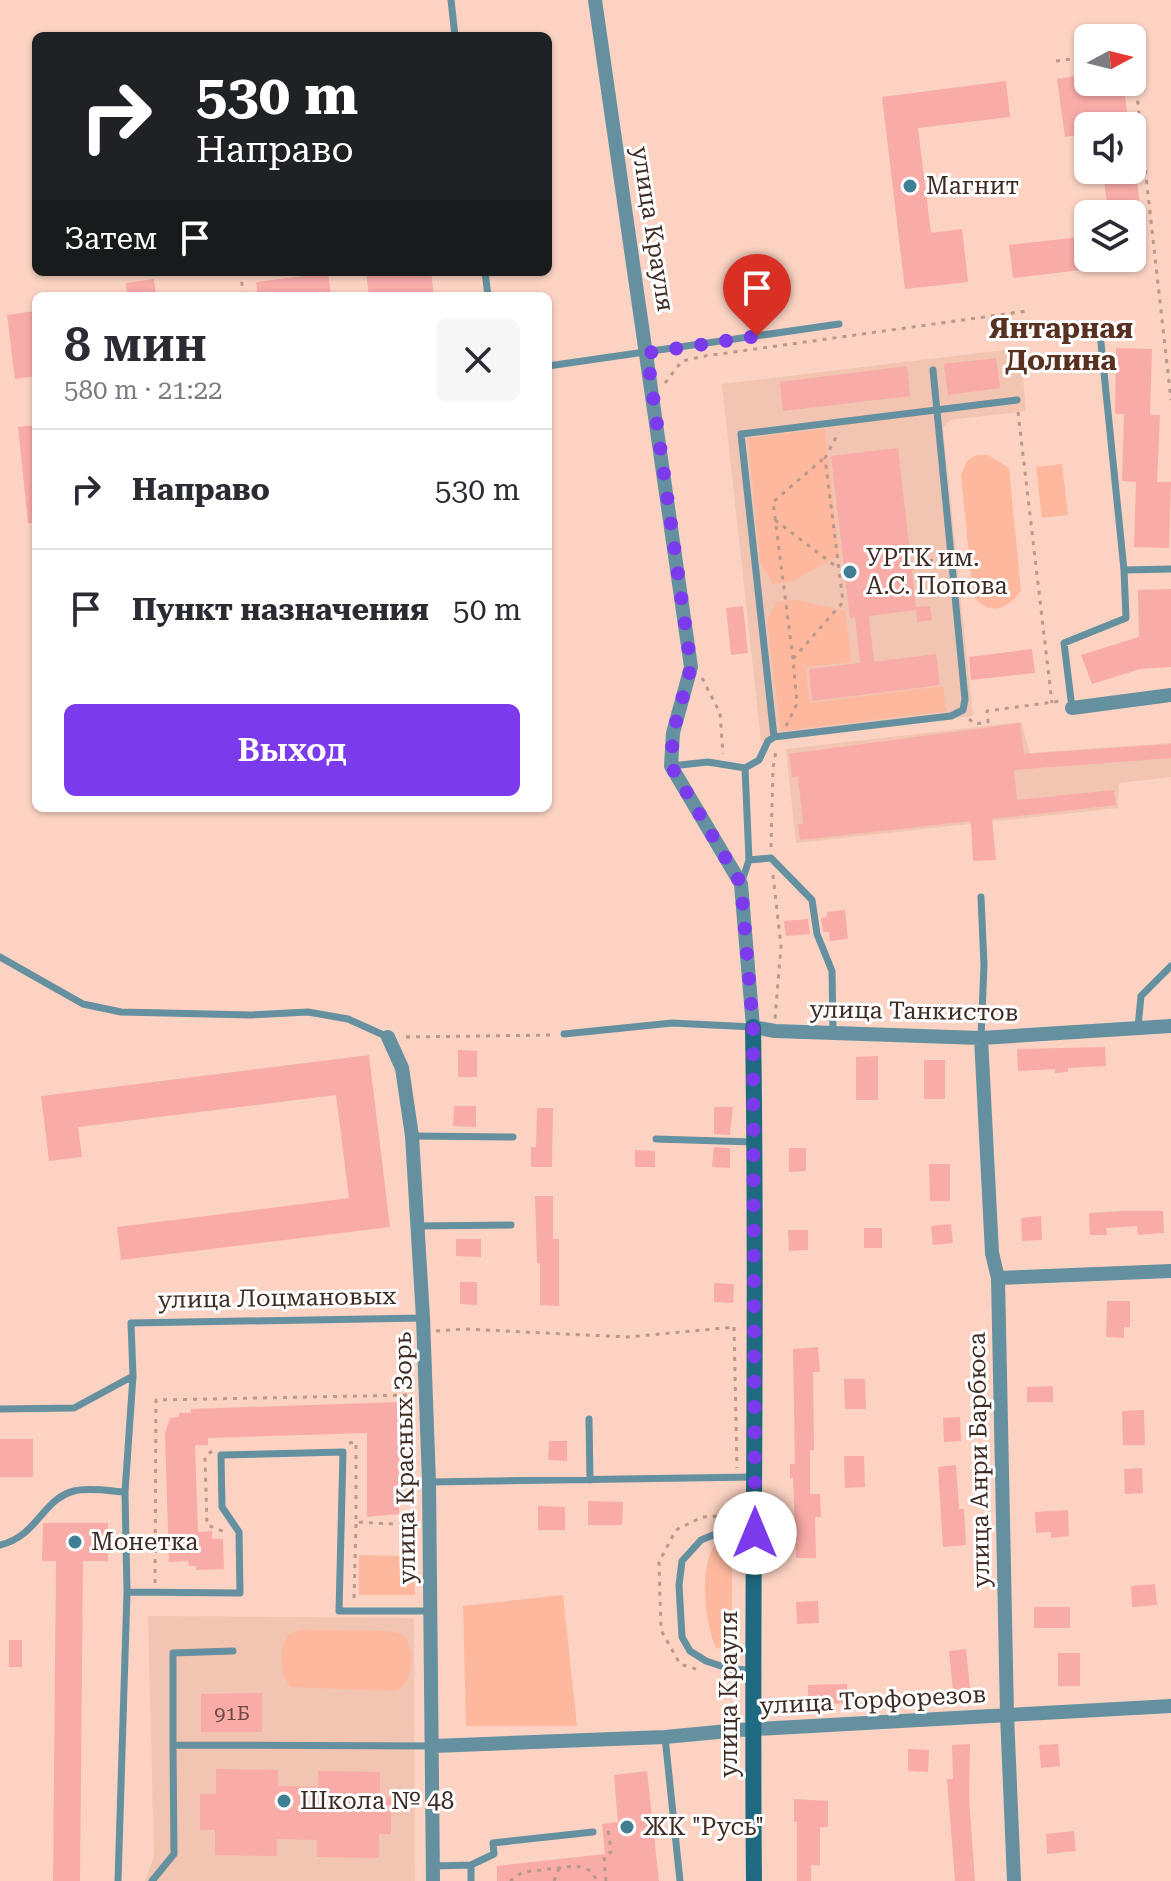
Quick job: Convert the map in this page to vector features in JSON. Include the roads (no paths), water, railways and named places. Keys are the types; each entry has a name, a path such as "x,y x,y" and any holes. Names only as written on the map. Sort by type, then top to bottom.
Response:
{"street":[{"name":"улица Крауля","path":"595,0 691,667 673,733 671,766 741,884 753,1027 755,1142 754,1881"},
{"path":"1072,708 1171,695"},
{"name":"улица Танкистов","path":"753,1027 775,1031 981,1038 1171,1026"},
{"name":"улица Красных Зорь","path":"388,1037 402,1068 412,1136 424,1325 434,1746 433,1874"},
{"name":"улица Анри Барбюса","path":"981,1038 992,1253 998,1278 1007,1714 1014,1881"},
{"path":"998,1278 1171,1271"},
{"name":"улица Торфорезов","path":"434,1746 665,1737 752,1729 1171,1706"}],"lane":[{"path":"451,0 455,32"},
{"path":"552,365 839,324"},
{"path":"1072,708 1064,643 1126,618 1100,333"},
{"path":"671,766 708,762 745,768 759,760 768,741 777,736 951,716 963,710 965,699 933,370"},
{"path":"777,736 741,434 1017,400"},
{"path":"1124,570 1171,569"},
{"path":"741,884 749,860 745,768"},
{"path":"749,860 771,858 812,900 817,934 832,971 833,1031"},
{"path":"981,897 984,965 981,1038"},
{"path":"0,957 83,1004 96,1007 121,1012 251,1015 308,1012 348,1019 388,1037"},
{"path":"1138,1027 1141,996 1171,966"},
{"path":"564,1034 672,1023 753,1027"},
{"path":"412,1136 513,1137"},
{"path":"656,1139 755,1142"},
{"path":"418,1226 511,1225"},
{"name":"улица Лоцмановых","path":"133,1376 131,1323 424,1325"},
{"path":"0,1409 74,1408 133,1376"},
{"path":"118,1881 127,1592 125,1492 133,1376"},
{"path":"589,1419 590,1480"},
{"path":"127,1592 240,1593 239,1532 222,1507 221,1455 343,1452 339,1611 430,1611"},
{"path":"429,1482 755,1477"},
{"path":"0,1545 30,1531 49,1505 75,1490 125,1492"},
{"path":"752,1670 730,1669 706,1661 690,1651 682,1637 679,1585 682,1561 701,1540 718,1533 755,1533"},
{"path":"152,1881 174,1854 173,1653 233,1651"},
{"path":"665,1737 680,1881"},
{"path":"173,1745 434,1746"},
{"path":"433,1874 471,1865 494,1854 493,1843 593,1832"},
{"path":"471,1865 471,1881"}],"place":[{"name":"Магнит","path":"910,186"},
{"name":"УРТК им. А.С. Попова","path":"850,572"},
{"name":"Монетка","path":"75,1542"},
{"name":"Школа № 48","path":"284,1801"},
{"name":"ЖК \"Русь\"","path":"627,1827"}],"district":[{"name":"Янтарная Долина","path":"1061,344"}]}
